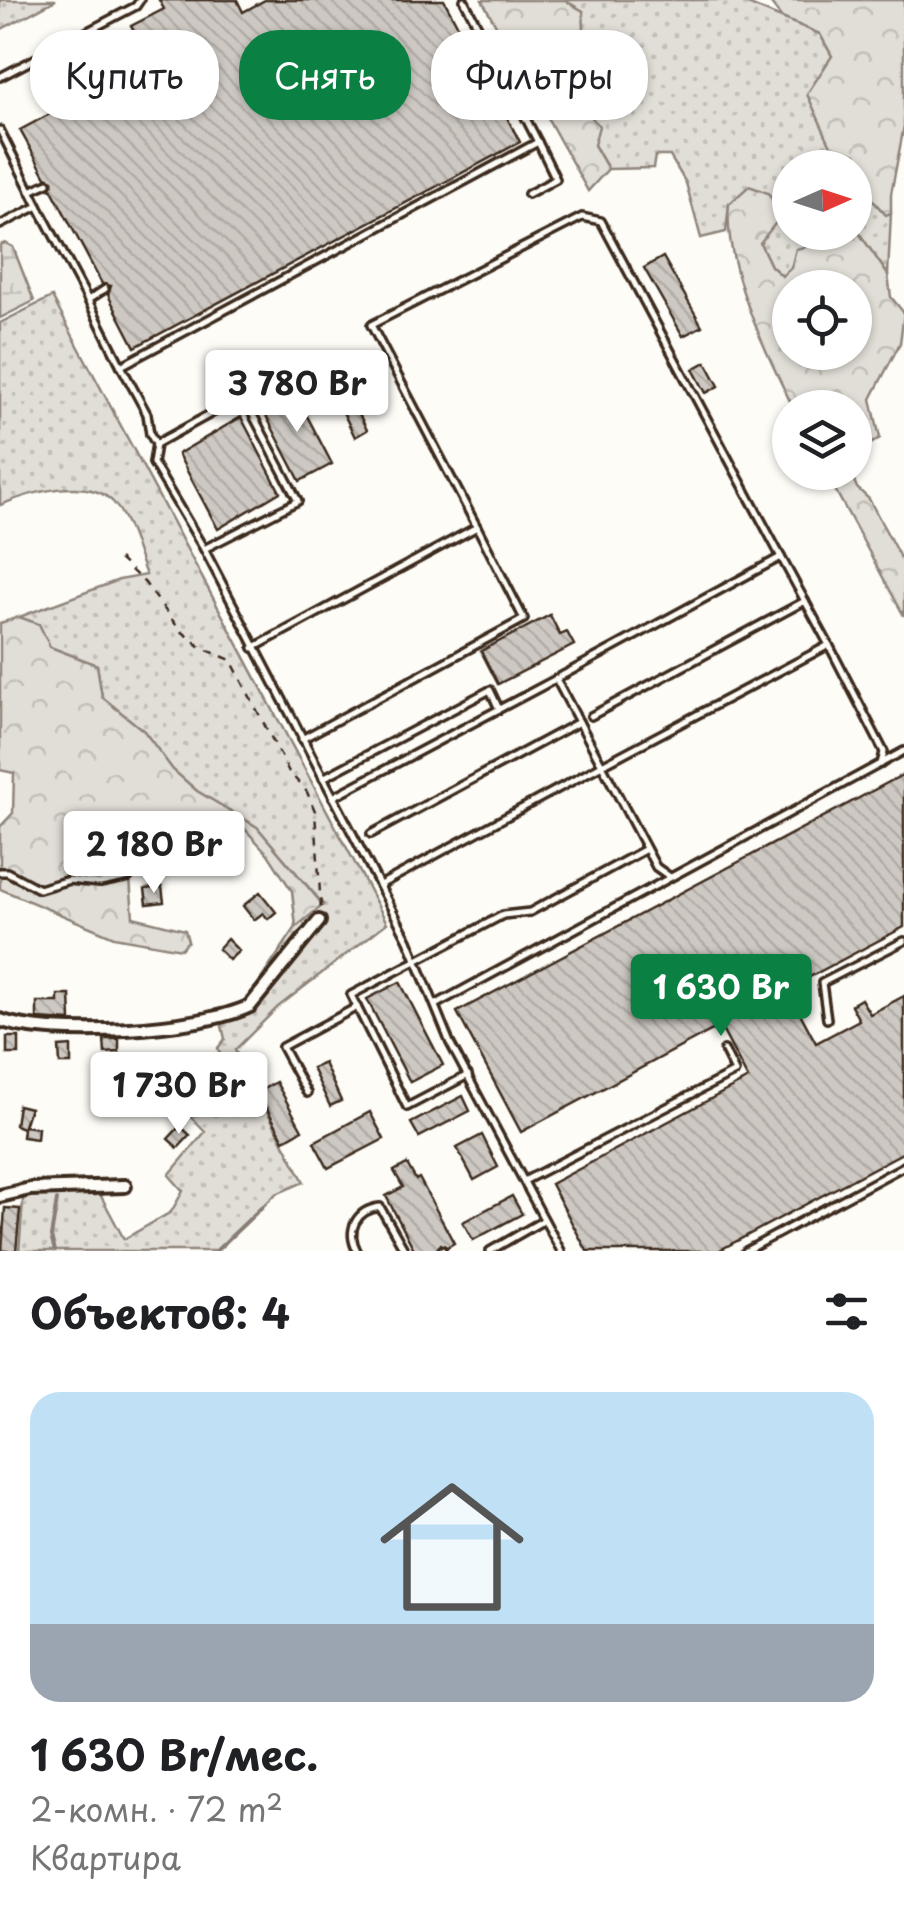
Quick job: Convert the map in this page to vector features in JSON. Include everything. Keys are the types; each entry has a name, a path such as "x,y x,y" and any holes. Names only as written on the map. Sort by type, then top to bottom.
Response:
{"street":[{"path":"0,1020 17,1026 80,1029 169,1025 238,1012 250,1006 319,921"},
{"path":"0,1196 30,1190 125,1186"}],"lane":[{"path":"0,76 136,6 140,0"},
{"path":"464,0 480,30"},
{"path":"527,120 556,179 528,194"},
{"path":"0,130 147,414 156,444 153,463 204,549 333,797 416,961 468,1075 561,1251"},
{"path":"120,366 538,142"},
{"path":"30,192 48,183"},
{"path":"0,224 38,206"},
{"path":"302,739 524,619 371,326 582,216 601,221 829,645 884,752 881,764"},
{"path":"88,300 105,290"},
{"path":"156,444 272,380"},
{"path":"204,549 298,500 243,396"},
{"path":"253,648 477,526"},
{"path":"333,797 781,557"},
{"path":"591,716 805,600"},
{"path":"379,886 829,645"},
{"path":"556,679 656,867 670,878"},
{"path":"323,778 490,690 499,709"},
{"path":"372,834 579,722"},
{"path":"434,1005 904,751"},
{"path":"468,1075 408,1108 351,995 504,915 530,912 646,849"},
{"path":"0,872 38,890 69,880 111,882 129,877"},
{"path":"827,1019 822,983 904,940"},
{"path":"307,1093 282,1046 357,1008"},
{"path":"524,1181 735,1072 724,1050"},
{"path":"746,1251 904,1166"},
{"path":"357,1251 352,1228 370,1208 380,1207 404,1251"},
{"path":"490,1251 544,1220"}],"path":[{"path":"119,560 145,583 180,629 202,648 231,660 289,772 307,792 315,810 323,901 319,921"}],"green space":[{"path":"0,0 56,0 0,30"},
{"path":"482,0 564,0 583,11 584,29 581,30 499,30"},
{"path":"564,0 738,0 820,34 832,56 857,150 772,150 772,250 810,250 788,270 771,266 760,243 729,204 726,232 701,238 686,183 670,156 655,156 653,168 608,169 594,145 588,120 648,120 648,30 574,30 583,11"},
{"path":"768,0 904,0 904,126 891,213 886,215 872,199 872,150 831,146 807,94 832,56 820,34 782,18"},
{"path":"549,120 594,120 599,126 594,145 608,169 588,191"},
{"path":"749,186 768,193 772,199 772,228 760,243 775,270 772,270 772,363 739,281 729,228 729,204"},
{"path":"872,199 885,214 891,213 888,275 871,250"},
{"path":"0,245 13,247 34,301 0,318"},
{"path":"796,250 871,250 888,275 891,297 904,313 900,343 872,397 872,390 785,390 776,370 872,370 872,270 789,270"},
{"path":"52,297 387,923 278,1007 235,1050 304,1182 276,1194 216,1251 19,1251 24,1188 94,1183 124,1239 171,1212 183,1191 169,1175 205,1132 186,1112 225,1069 218,1048 225,1039 219,1013 247,1000 296,927 323,904 257,827 197,791 173,770 144,731 102,697 97,665 50,647 39,625 19,617 119,580 146,575 124,517 102,494 89,489 58,489 0,505 0,323"},
{"path":"872,403 880,438 872,443"},
{"path":"835,490 859,490 869,499 904,565 904,616"},
{"path":"19,617 39,624 50,647 97,665 102,697 144,731 173,770 197,791 257,827 323,905 296,927 292,891 268,854 241,825 190,827 176,833 180,845 129,865 133,917 185,930 188,941 181,949 114,937 0,889 0,827 13,813 14,773 0,770 0,623"}],"building":[{"path":"159,0 237,0 243,12 265,0 444,0 460,30 431,30 431,120 508,120 520,142 135,347 108,295 111,286 102,284 51,188 53,180 46,177 20,130 39,120 219,120 219,30 133,30 131,26 164,9"},
{"path":"663,257 702,326 683,336 644,268"},
{"path":"706,362 719,386 706,393 693,369"},
{"path":"293,389 332,464 300,481 261,406"},
{"path":"354,404 367,430 355,437 342,410"},
{"path":"241,417 280,492 218,529 178,454"},
{"path":"550,615 560,635 567,632 574,645 498,684 481,651"},
{"path":"904,774 904,927 787,989 816,1043 859,1020 851,1005 861,999 870,1014 904,996 904,1152 718,1251 587,1251 551,1184 748,1079 720,1026 521,1132 457,1012"},
{"path":"162,887 164,902 147,904 145,889"},
{"path":"260,892 276,912 268,919 263,913 254,920 243,906"},
{"path":"227,939 239,951 229,960 218,949"},
{"path":"400,982 443,1065 410,1082 367,999"},
{"path":"58,995 70,995 71,1021 37,1019 37,1002 58,1002"},
{"path":"7,1037 19,1037 19,1054 7,1054"},
{"path":"104,1039 119,1039 119,1052 105,1053"},
{"path":"71,1046 71,1064 60,1064 59,1047"},
{"path":"324,1063 341,1101 330,1106 312,1068"},
{"path":"201,1069 209,1084 202,1091 192,1074"},
{"path":"276,1082 302,1130 284,1140 258,1092"},
{"path":"463,1096 470,1111 419,1137 411,1123"},
{"path":"18,1105 30,1108 24,1126 38,1128 37,1139 22,1137 23,1128 15,1125"},
{"path":"370,1112 384,1139 328,1168 314,1142"},
{"path":"180,1126 190,1135 178,1148 168,1139"},
{"path":"482,1135 498,1167 474,1180 457,1148"},
{"path":"407,1164 416,1180 419,1178 454,1243 447,1247 441,1244 436,1251 415,1251 386,1196 403,1187 394,1171"},
{"path":"512,1196 522,1214 473,1240 463,1222"},
{"path":"5,1208 20,1209 16,1251 2,1251"}],"waterway":[{"path":"55,1251 51,1237 57,1200"},
{"path":"216,1251 262,1207"}]}
